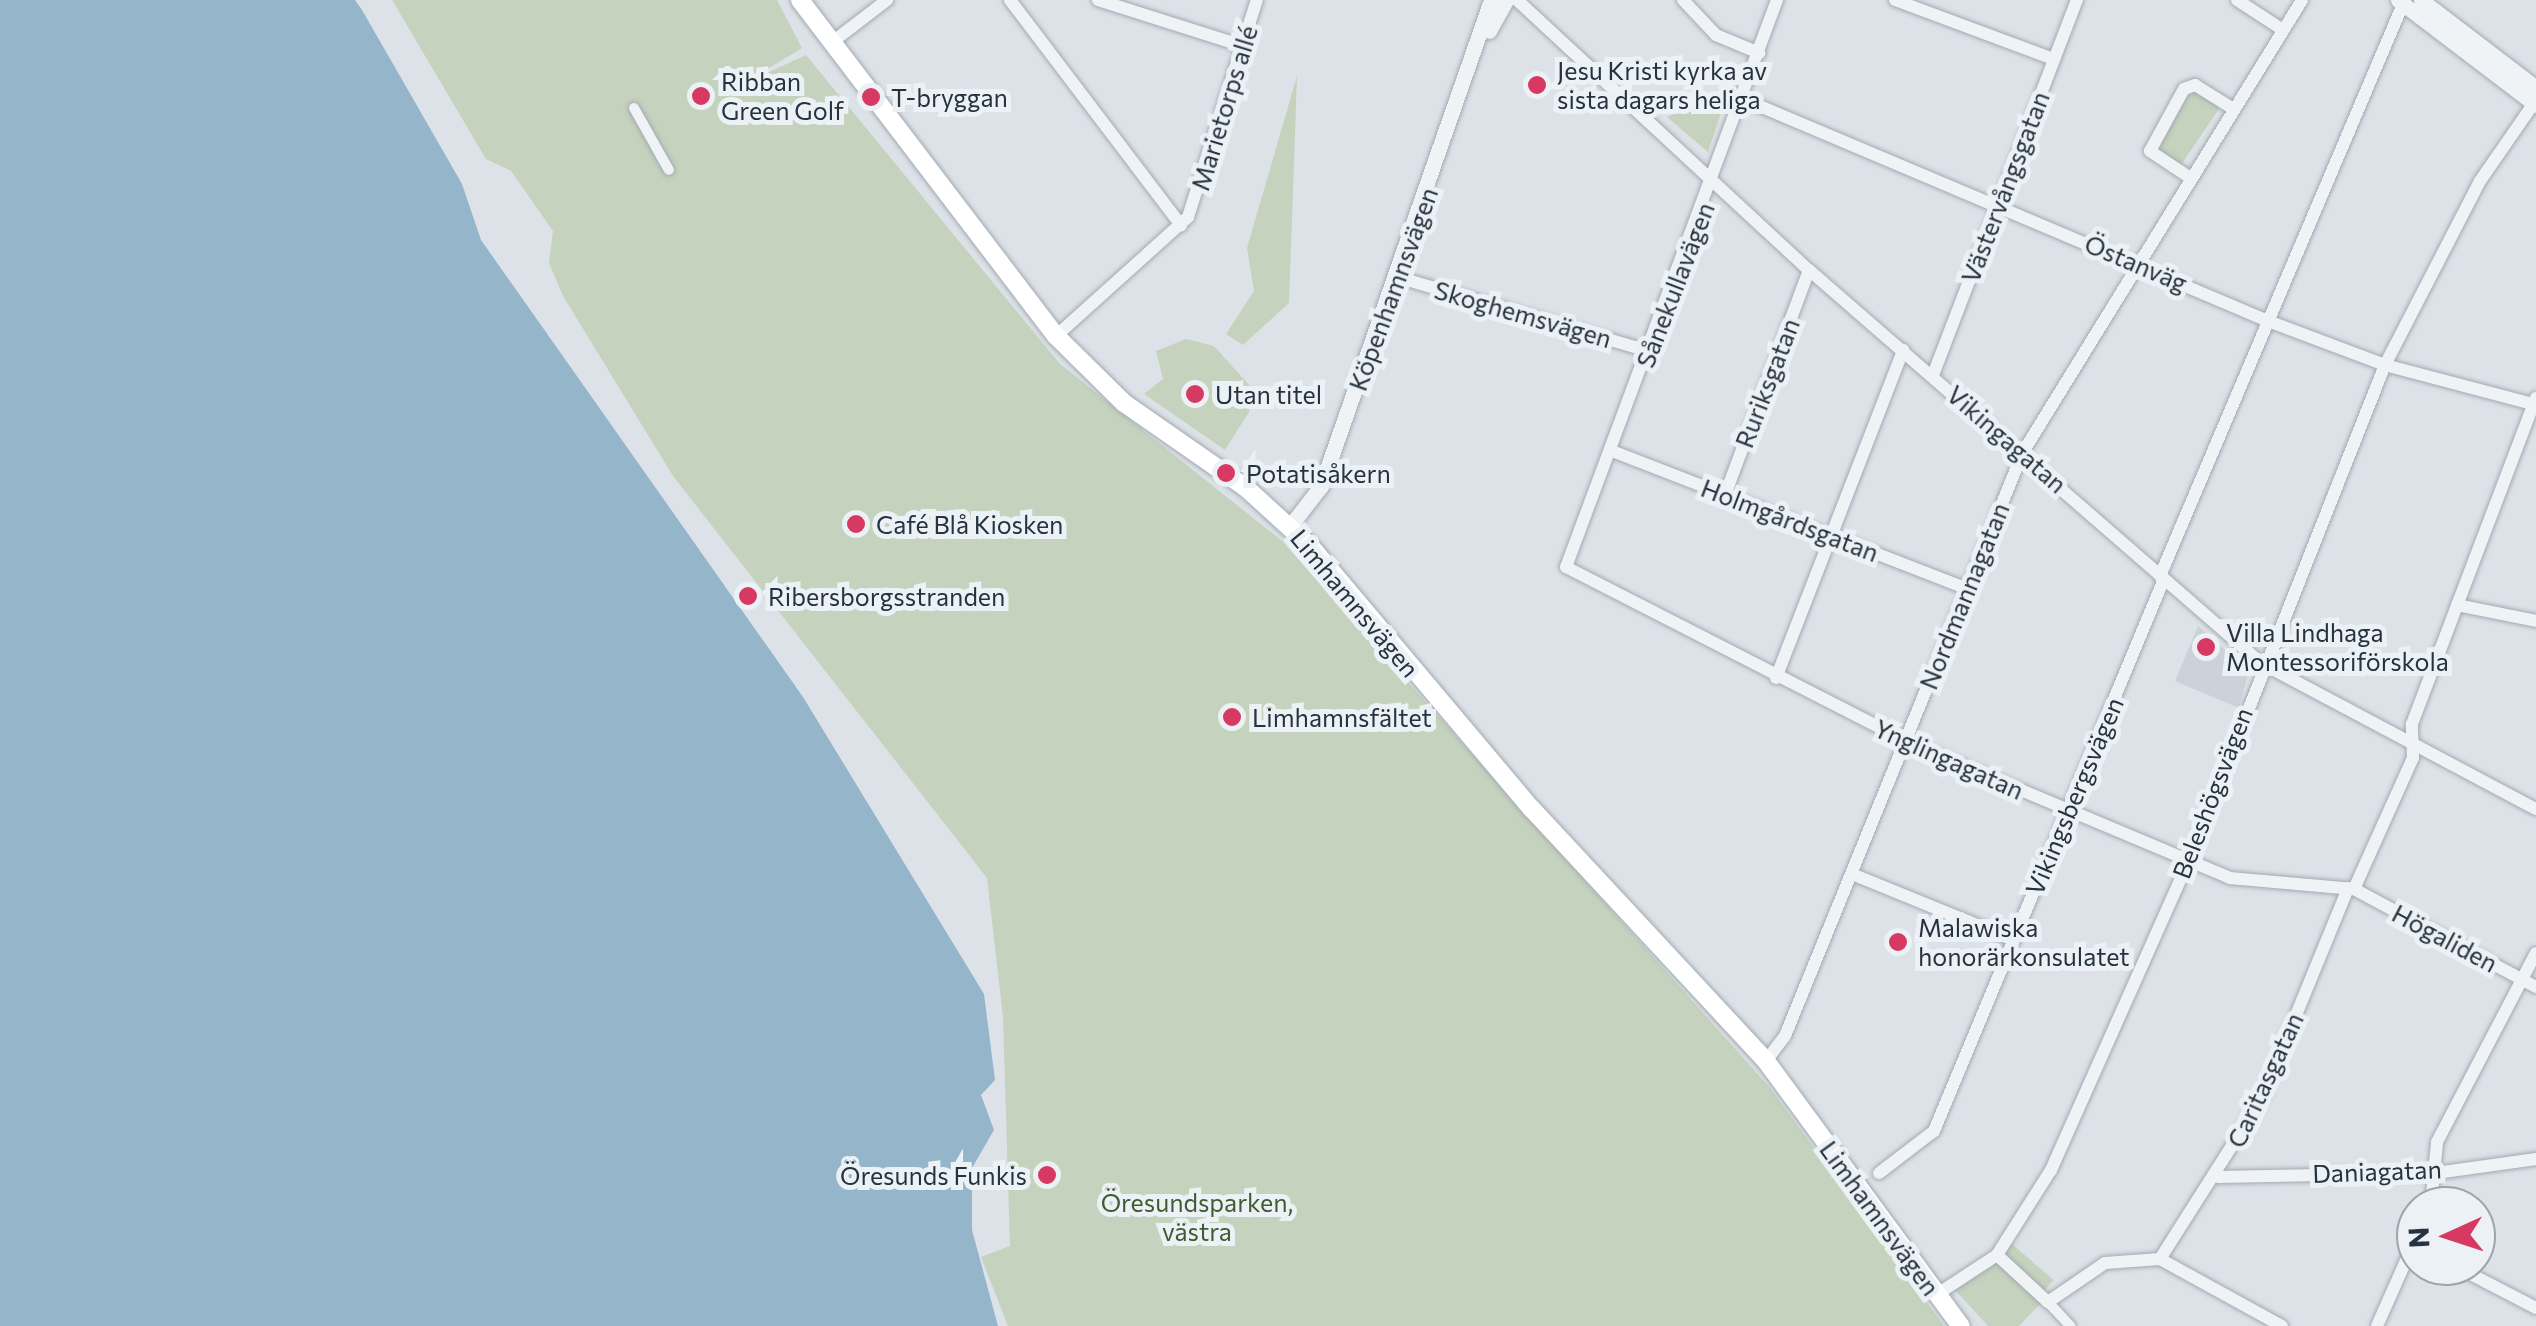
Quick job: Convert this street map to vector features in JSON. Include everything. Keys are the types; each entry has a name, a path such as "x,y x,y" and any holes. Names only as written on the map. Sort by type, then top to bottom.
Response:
{"main road":[{"name":"Limhamnsvägen","path":"800,0 1056,336 1124,403 1290,526 1532,809 1766,1062 1962,1326"}],"street":[{"path":"831,43 887,0"},
{"path":"1098,0 1242,46"},
{"name":"Marietorps allé","path":"1056,336 1180,225 1199,194 1257,0"},
{"name":"Köpenhamnsvägen","path":"1482,43 1490,0"},
{"name":"Köpenhamnsvägen","path":"1290,526 1321,486 1482,43 1506,0"},
{"path":"1684,0 1716,34 1759,53"},
{"name":"Sånekullavägen","path":"1566,567 1716,178 1777,0"},
{"path":"1895,0 2054,59"},
{"name":"Västervångsgatan","path":"1933,374 2077,0"},
{"path":"2237,0 2283,30"},
{"name":"Nordmannagatan","path":"1766,1062 1852,874 2023,452 2302,0"},
{"path":"2421,0 2535,99"},
{"path":"1012,1 1180,225"},
{"name":"Vikingagatan","path":"1521,1 1716,178 1809,270 2023,452 2261,664 2536,809"},
{"path":"2400,2 2535,99"},
{"name":"Vikingsbergsvägen","path":"1879,1174 1888,1158 1934,1132 2400,2"},
{"path":"2190,177 2150,151 2184,89 2195,85 2232,108"},
{"name":"Östanväg","path":"1743,99 2268,321 2385,365 2535,402"},
{"name":"Beleshögsvägen","path":"1936,1296 1997,1256 2050,1170 2188,860 2261,664 2385,365 2470,198 2535,99"},
{"path":"634,108 669,170"},
{"name":"Ruriksgatan","path":"1726,495 1809,270"},
{"name":"Skoghemsvägen","path":"1397,277 1648,352"},
{"path":"1776,678 1903,350"},
{"name":"Caritasgatan","path":"2160,1259 2218,1177 2262,1098 2412,742 2457,605 2535,402"},
{"name":"Holmgårdsgatan","path":"1612,451 1967,589"},
{"name":"Ynglingagatan","path":"1566,567 1905,742 2188,860 2242,880 2351,888"},
{"path":"2457,605 2536,621"},
{"path":"1852,874 2014,940"},
{"name":"Högaliden","path":"2351,888 2536,987"},
{"path":"2434,1186 2437,1142 2536,953"},
{"name":"Daniagatan","path":"2218,1177 2436,1173 2536,1159"},
{"path":"1997,1256 2070,1326"},
{"path":"2048,1302 2105,1263 2160,1259 2282,1326"},
{"path":"2377,1326 2396,1284"},
{"path":"2494,1286 2536,1308"}],"shaded area":[{"name":"Villa Lindhaga Montessoriförskola","path":"2198,626 2249,670 2239,708 2175,681"}],"green space":[{"name":"Öresundsparken, västra","path":"392,0 777,0 802,48 741,85 806,55 1060,364 1282,541 1770,1088 1944,1326 1008,1326 981,1257 1010,1246 1003,1017 987,878 673,476 563,296 549,263 553,231 511,171 486,159"},
{"path":"1297,76 1289,303 1243,345 1226,334 1254,291 1247,248"},
{"path":"2193,90 2220,108 2179,168 2153,150"},
{"path":"1690,106 1723,107 1708,152 1667,117"},
{"path":"1186,339 1214,346 1250,386 1249,412 1225,450 1144,394 1163,379 1156,351"},
{"path":"2012,1244 2054,1280 2043,1292 2002,1256"},
{"path":"1997,1261 2041,1303 2019,1326 1988,1326 1955,1290"}],"water":[{"path":"0,0 355,0 462,184 481,240 803,697 984,994 995,1080 981,1095 994,1130 972,1168 972,1230 998,1326 0,1326"}],"place":[{"name":"Jesu Kristi kyrka av sista dagars heliga","path":"1537,85"},
{"name":"Ribban Green Golf","path":"701,96"},
{"name":"T-bryggan","path":"871,97"},
{"name":"Utan titel","path":"1195,394"},
{"name":"Potatisåkern","path":"1226,473"},
{"name":"Café Blå Kiosken","path":"856,524"},
{"name":"Ribersborgsstranden","path":"748,596"},
{"name":"Villa Lindhaga Montessoriförskola","path":"2206,647"},
{"name":"Limhamnsfältet","path":"1232,717"},
{"name":"Malawiska honorärkonsulatet","path":"1898,942"},
{"name":"Öresunds Funkis","path":"1047,1175"}]}
